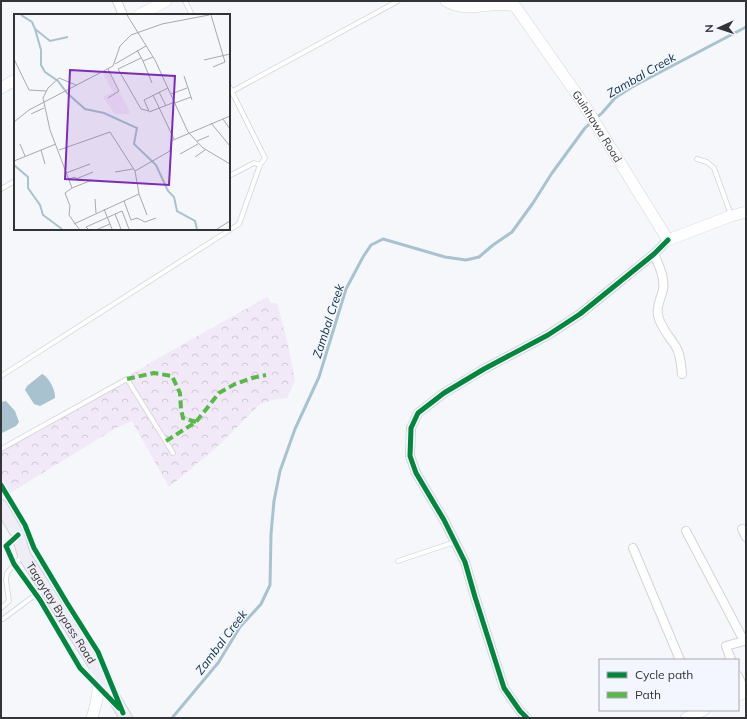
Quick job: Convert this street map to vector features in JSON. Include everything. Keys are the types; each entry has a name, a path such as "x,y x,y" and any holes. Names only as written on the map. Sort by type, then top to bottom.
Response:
{"main road":[{"name":"Tagaytay Bypass Road","path":"1,506 18,535 24,555 92,661 124,715"}],"street":[{"path":"117,1 123,14"},
{"path":"141,14 166,1"},
{"name":"Guinhawa Road","path":"446,1 458,6 505,2 515,6 583,103 668,240"},
{"path":"1,88 14,81"},
{"path":"528,718 520,711 504,688 465,562 416,472 410,456 411,428 418,413 444,393 567,323 654,254 668,240 731,216 746,212"},
{"path":"654,254 662,271 663,283 657,314 661,324 677,348 680,357 682,374"},
{"path":"742,529 746,537"},
{"path":"686,531 744,640 726,646 732,659"},
{"path":"633,548 680,659"},
{"path":"92,661 99,688 97,702 92,718"},
{"path":"739,679 743,693"},
{"path":"686,718 700,711"}],"lane":[{"path":"185,1 192,14"},
{"path":"230,230 239,224 260,165 266,158 231,92 398,1"},
{"path":"697,159 707,162 714,168 731,216"},
{"path":"230,175 254,163 260,165"},
{"path":"1,189 14,182"},
{"path":"1,376 230,230"},
{"path":"1,449 127,379 173,453"},
{"path":"398,561 455,542"},
{"path":"1,608 9,601 6,580 7,573 24,555"},
{"path":"3,619 35,595 46,589"}],"green space":[{"path":"267,297 271,303 275,303 278,306 289,349 295,381 287,398 272,400 260,404 218,446 169,487 132,421 116,428 10,493 1,479 1,452 162,356"}],"water":[{"path":"42,374 52,384 55,398 40,406 34,404 25,390 27,386"},
{"path":"6,401 15,411 19,422 16,426 1,433 1,402"}],"waterway":[{"name":"Zambal Creek","path":"172,718 218,663 240,627 261,604 270,585 271,534 274,501 280,471 295,429 319,377 346,289 371,245 383,239 445,257 466,260 479,257 512,232 585,128 602,113 615,98 632,87 746,27"}],"marked path":[{"path":"127,379 154,373 172,376 180,393 183,418 196,422"},
{"path":"166,441 196,422 219,393 235,384 266,375"}],"cycle path":[{"path":"527,718 520,711 504,688 465,562 444,520 416,473 410,456 411,428 418,413 444,393 484,369 548,335 580,314 654,254 668,240"},
{"path":"1,485 25,525 34,548 98,652 123,713"},
{"path":"18,535 6,546 14,564 40,600 80,668 119,708"}]}
